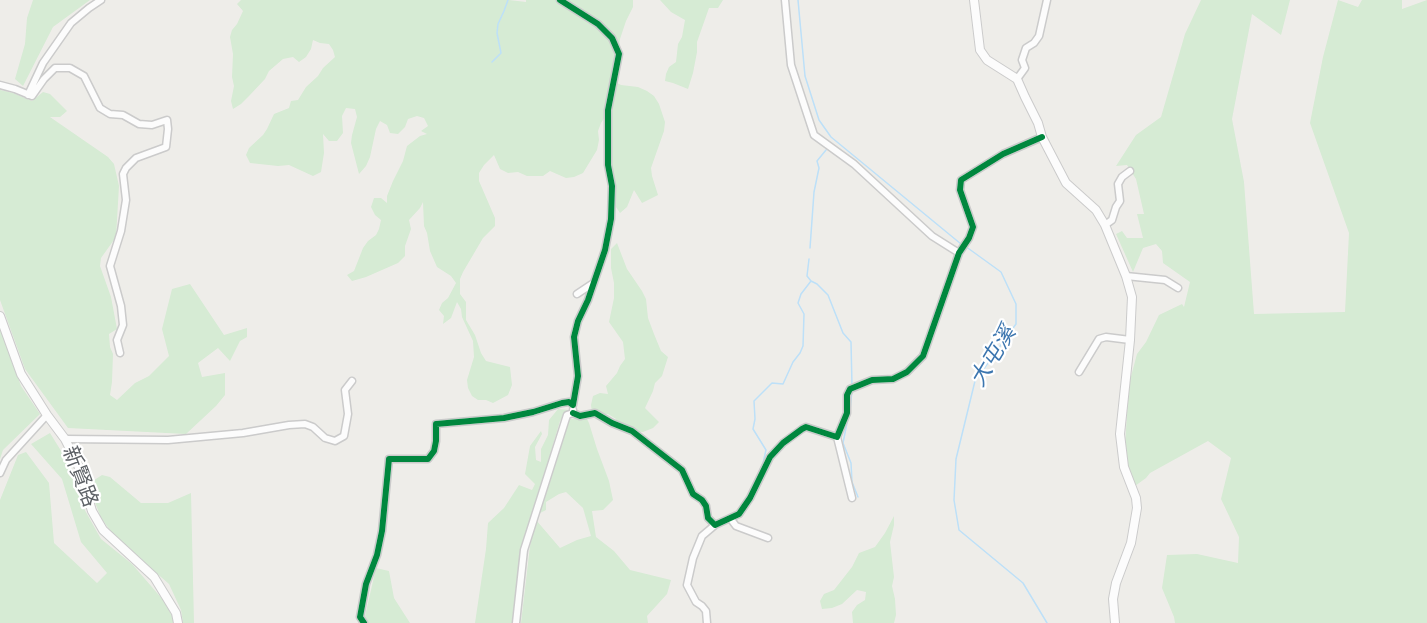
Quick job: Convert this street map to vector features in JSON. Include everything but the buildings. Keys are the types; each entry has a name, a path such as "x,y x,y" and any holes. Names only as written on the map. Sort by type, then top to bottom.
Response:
{"street":[{"path":"28,94 43,63 71,23 101,0"},
{"path":"560,0 598,24 612,38 619,54 608,110 608,165 612,186 612,219 605,250 574,337 578,376 573,413"},
{"path":"785,0 791,65 814,135 854,164 932,236 961,251"},
{"path":"974,0 980,50 987,60 1017,79 1038,123 1042,137 1066,183 1096,210 1105,225 1132,297 1120,434 1124,467 1136,498 1137,508 1131,543 1116,583 1113,599 1115,623"},
{"path":"1017,79 1025,68 1022,60 1026,48 1039,36 1047,0"},
{"path":"0,84 32,96 55,68 70,68 84,76 100,108 110,114 123,115 139,124 152,125 167,120 166,147 136,158 123,174 126,200 121,231 110,266 121,306 123,325 117,340 120,354"},
{"path":"852,498 837,437 847,413 847,395 853,388 872,381 894,379 907,372 923,356 961,251 973,227 960,190 961,180 1003,154 1042,137"},
{"path":"1105,225 1112,220 1120,201 1118,184 1122,177 1130,171"},
{"path":"1126,276 1165,280 1178,288"},
{"path":"577,294 593,284"},
{"name":"新賢路","path":"0,316 21,374 64,439 78,465 92,512 103,530 154,577 176,613 178,623"},
{"path":"1079,372 1100,339 1106,337 1130,340"},
{"path":"64,439 168,440 305,424 313,427 325,438 335,441 344,436 348,414 345,390 352,381"},
{"path":"364,623 360,617 366,584 377,555 382,531 389,459 428,459 434,451 436,424 504,418 569,402 573,405"},
{"path":"516,623 524,550 567,415 573,413 580,416 595,413 632,431 682,470 693,494 702,500 706,506 708,518 715,525"},
{"path":"0,473 6,460 47,416"},
{"path":"707,623 706,611 696,602 687,585 693,558 702,536 715,525 739,514 750,498 770,457 801,429 806,427 837,437"},
{"path":"730,518 736,526 768,538"}],"green space":[{"path":"33,0 90,0 53,27 23,86 15,79 25,44 27,18"},
{"path":"241,0 509,0 526,2 526,0 633,0 633,7 620,39 618,56 611,71 613,81 647,91 659,104 665,122 664,131 651,168 658,195 642,203 634,190 627,207 620,213 616,207 611,191 609,142 611,133 608,125 610,109 598,131 597,150 583,173 566,178 550,171 543,176 527,176 518,172 508,173 500,169 494,155 479,173 479,181 495,218 495,226 483,238 463,272 460,279 460,294 466,302 466,320 486,361 510,367 512,385 508,395 493,403 478,400 472,396 468,388 467,380 474,357 473,341 457,302 451,318 443,324 444,316 439,310 456,283 451,276 437,267 430,251 424,226 423,202 409,220 411,229 405,246 405,256 398,263 352,281 347,275 354,271 363,248 379,229 381,220 371,207 374,198 381,198 387,203 387,196 403,161 407,146 420,136 427,134 421,131 428,126 424,118 417,116 408,119 405,127 398,134 390,133 387,125 380,121 370,157 359,174 351,143 357,117 355,109 346,108 342,116 343,133 337,141 329,141 323,134 324,153 321,172 313,176 289,165 250,163 246,155 249,148 263,135 274,114 289,108 291,101 298,100 306,87 335,57 329,44 313,40 306,57 299,62 293,57 283,59 269,71 265,79 241,104 233,109 231,101 234,86 233,54 230,37 243,11 237,4"},
{"path":"660,0 723,0 718,8 709,8 697,42 693,73 688,89 665,81 669,67 676,62 678,44 682,37 685,20 671,12"},
{"path":"1201,0 1290,0 1281,35 1252,14 1232,119 1244,182 1254,314 1345,312 1349,233 1310,123 1323,57 1338,0 1358,7 1362,0 1402,0 1402,9 1427,0 1427,623 1175,623 1162,588 1167,555 1197,554 1238,563 1239,537 1221,499 1231,458 1208,441 1150,473 1135,486 1128,466 1125,445 1129,384 1137,354 1146,342 1159,315 1182,304 1184,307 1190,282 1163,263 1162,251 1156,244 1143,248 1133,272 1116,234 1122,231 1127,238 1143,238 1137,214 1144,214 1136,179 1127,165 1116,166 1136,135 1161,117 1185,34"},
{"path":"0,90 32,101 43,92 50,94 67,111 60,117 50,117 108,157 114,164 119,186 116,237 101,258 100,266 111,297 117,329 109,334 113,354 110,395 117,400 135,383 149,376 169,356 162,329 172,289 190,284 224,335 247,328 247,337 240,341 230,361 218,348 198,363 202,377 225,373 225,395 186,434 68,428 25,369 0,300"},
{"path":"617,243 627,269 646,299 648,318 661,351 668,357 662,376 655,383 645,408 659,422 653,428 643,432 623,431 616,427 616,419 608,414 592,413 593,396 600,393 608,394 606,386 625,359 623,342 609,322 614,298 611,249"},
{"path":"0,328 21,386 40,414 3,450 0,459"},
{"path":"558,409 569,410 560,421 522,550 513,623 475,623 488,523 504,508 519,485 532,490 535,484 525,474 530,446 541,431 542,434 535,447 536,460 541,462 541,449 548,435 549,420"},
{"path":"568,419 587,419 589,423 609,481 613,500 603,510 592,511 596,537 614,551 630,570 671,580 667,594 647,616 648,623 521,623 530,546 536,520 560,548 591,536 583,508 566,492 546,502 546,510 540,513"},
{"path":"50,433 71,467 82,505 101,539 132,564 164,601 175,623 0,623 0,500 18,455 26,452 49,483 54,543 97,583 107,573 81,542 62,479 31,444"},
{"path":"102,475 110,477 141,503 168,503 191,493 194,623 183,623 181,610 169,584 115,537 101,518 88,484"},
{"path":"894,516 890,542 896,615 894,623 853,623 852,612 865,600 866,592 857,590 842,604 822,609 820,601 824,594 834,590 852,567 859,553 875,547"},
{"path":"376,568 389,571 394,598 410,623 368,623 365,616"}],"waterway":[{"path":"492,62 501,53 497,33 498,24 508,0"},
{"name":"大屯溪","path":"798,0 805,76 819,120 831,137 961,244"},
{"path":"810,248 814,192 819,168 817,161 826,150"},
{"name":"大屯溪","path":"965,246 1001,272 1016,304 1016,324 975,381 956,459 954,500 959,530 1023,583 1047,623"},
{"path":"809,259 807,276 828,295 843,333 851,342 852,386"},
{"path":"756,479 766,450 753,429 754,401 772,383 783,384 793,362 800,353 803,346 804,314 798,303 801,294 811,281"},
{"path":"850,410 852,391"},
{"path":"848,418 843,443 851,463 852,482 858,497"}],"cycle path":[{"path":"364,623 360,617 366,584 377,555 382,531 389,459 428,459 434,451 436,424 504,418 569,402 573,405 578,376 574,337 605,250 611,219 612,186 608,165 608,110 619,54 612,38 598,24 560,0"},
{"path":"573,413 580,416 595,413 632,431 682,470 693,494 702,500 706,506 708,518 715,525 739,514 750,498 770,457 783,443 806,427 837,437 847,413 847,395 850,389 872,380 893,379 907,372 923,356 959,253 973,227 960,190 961,180 1003,154 1042,137"}]}
